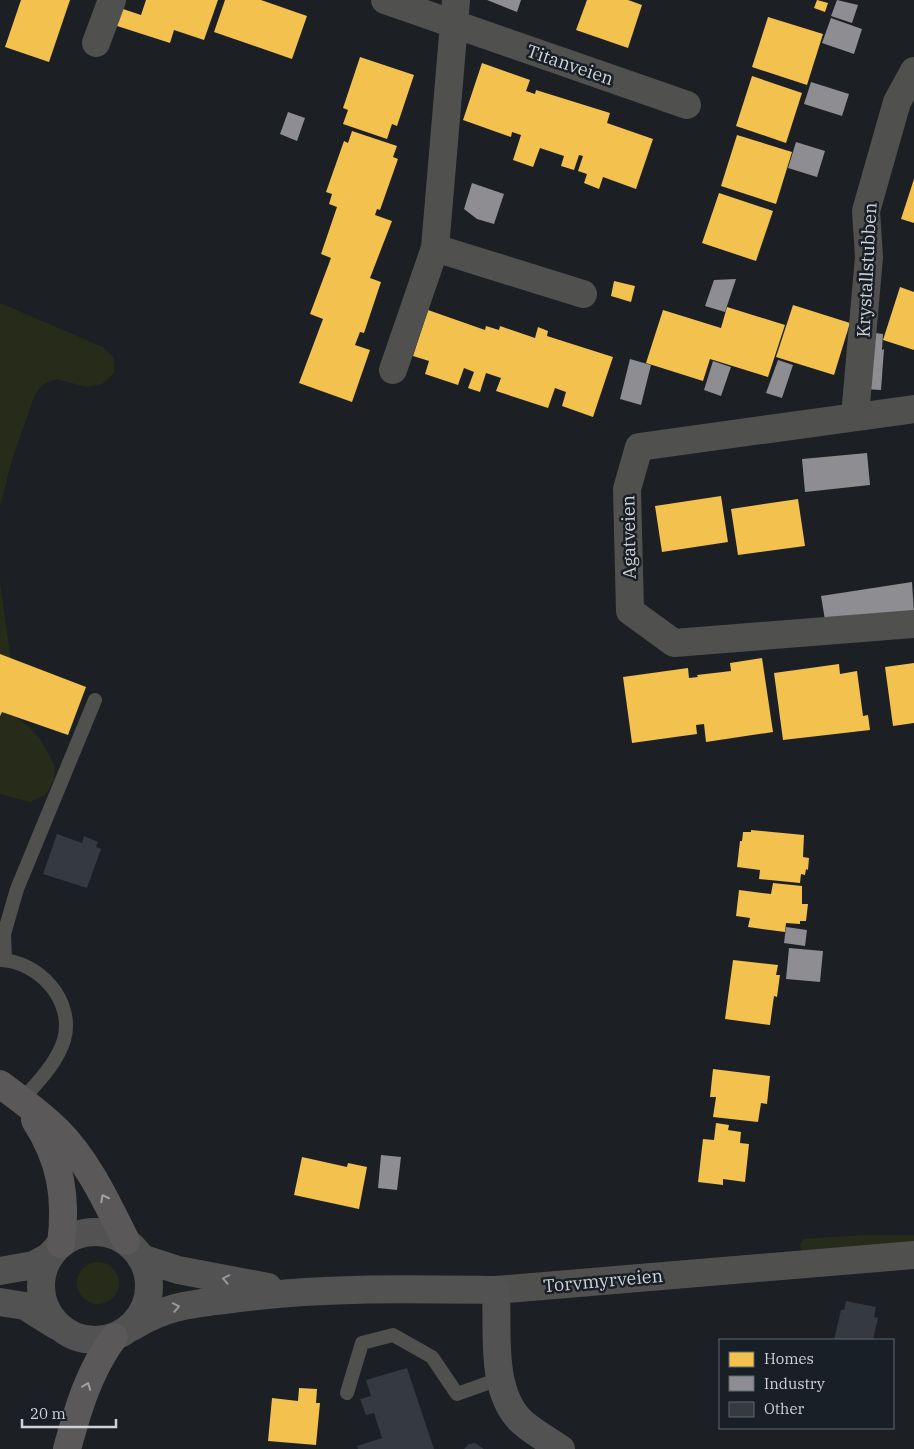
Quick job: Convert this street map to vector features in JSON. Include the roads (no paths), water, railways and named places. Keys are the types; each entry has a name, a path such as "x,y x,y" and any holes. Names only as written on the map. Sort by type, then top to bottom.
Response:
{"highway":[{"path":"0,1084 57,1130 81,1159 134,1250"},
{"path":"22,1100 40,1128 58,1171 65,1205 55,1250"},
{"path":"67,1449 87,1383 96,1363 123,1332"}],"main road":[{"path":"0,1271 34,1265 76,1235 93,1232 111,1234 134,1250 148,1271 150,1286 148,1302 141,1316 123,1332 95,1341 77,1338 42,1314 25,1306 0,1302"},
{"path":"55,1250 42,1278 43,1302 50,1316 61,1328"},
{"name":"Torvmyrveien","path":"134,1250 178,1270 292,1292"},
{"name":"Torvmyrveien","path":"123,1332 151,1315 172,1307 292,1292 383,1289 496,1290"},
{"path":"496,1290 499,1379 507,1401 520,1420 561,1449"}],"street":[{"path":"96,44 112,0"},
{"name":"Titanveien","path":"385,0 454,12 687,105"},
{"path":"393,370 434,248 454,12"},
{"name":"Krystallstubben","path":"856,416 869,257 866,211 897,102 914,71"},
{"path":"434,248 584,294"},
{"name":"Agatveien","path":"914,409 639,447 628,489 630,611 674,643 914,624"},
{"name":"Torvmyrveien","path":"496,1290 914,1255"}],"lane":[{"path":"22,1100 55,1058 64,1040 66,1023 62,1006 54,989 43,976 27,967 2,960 4,934 18,889 95,700"},
{"path":"347,1393 362,1343 393,1335 432,1357 457,1394 499,1379"}]}
